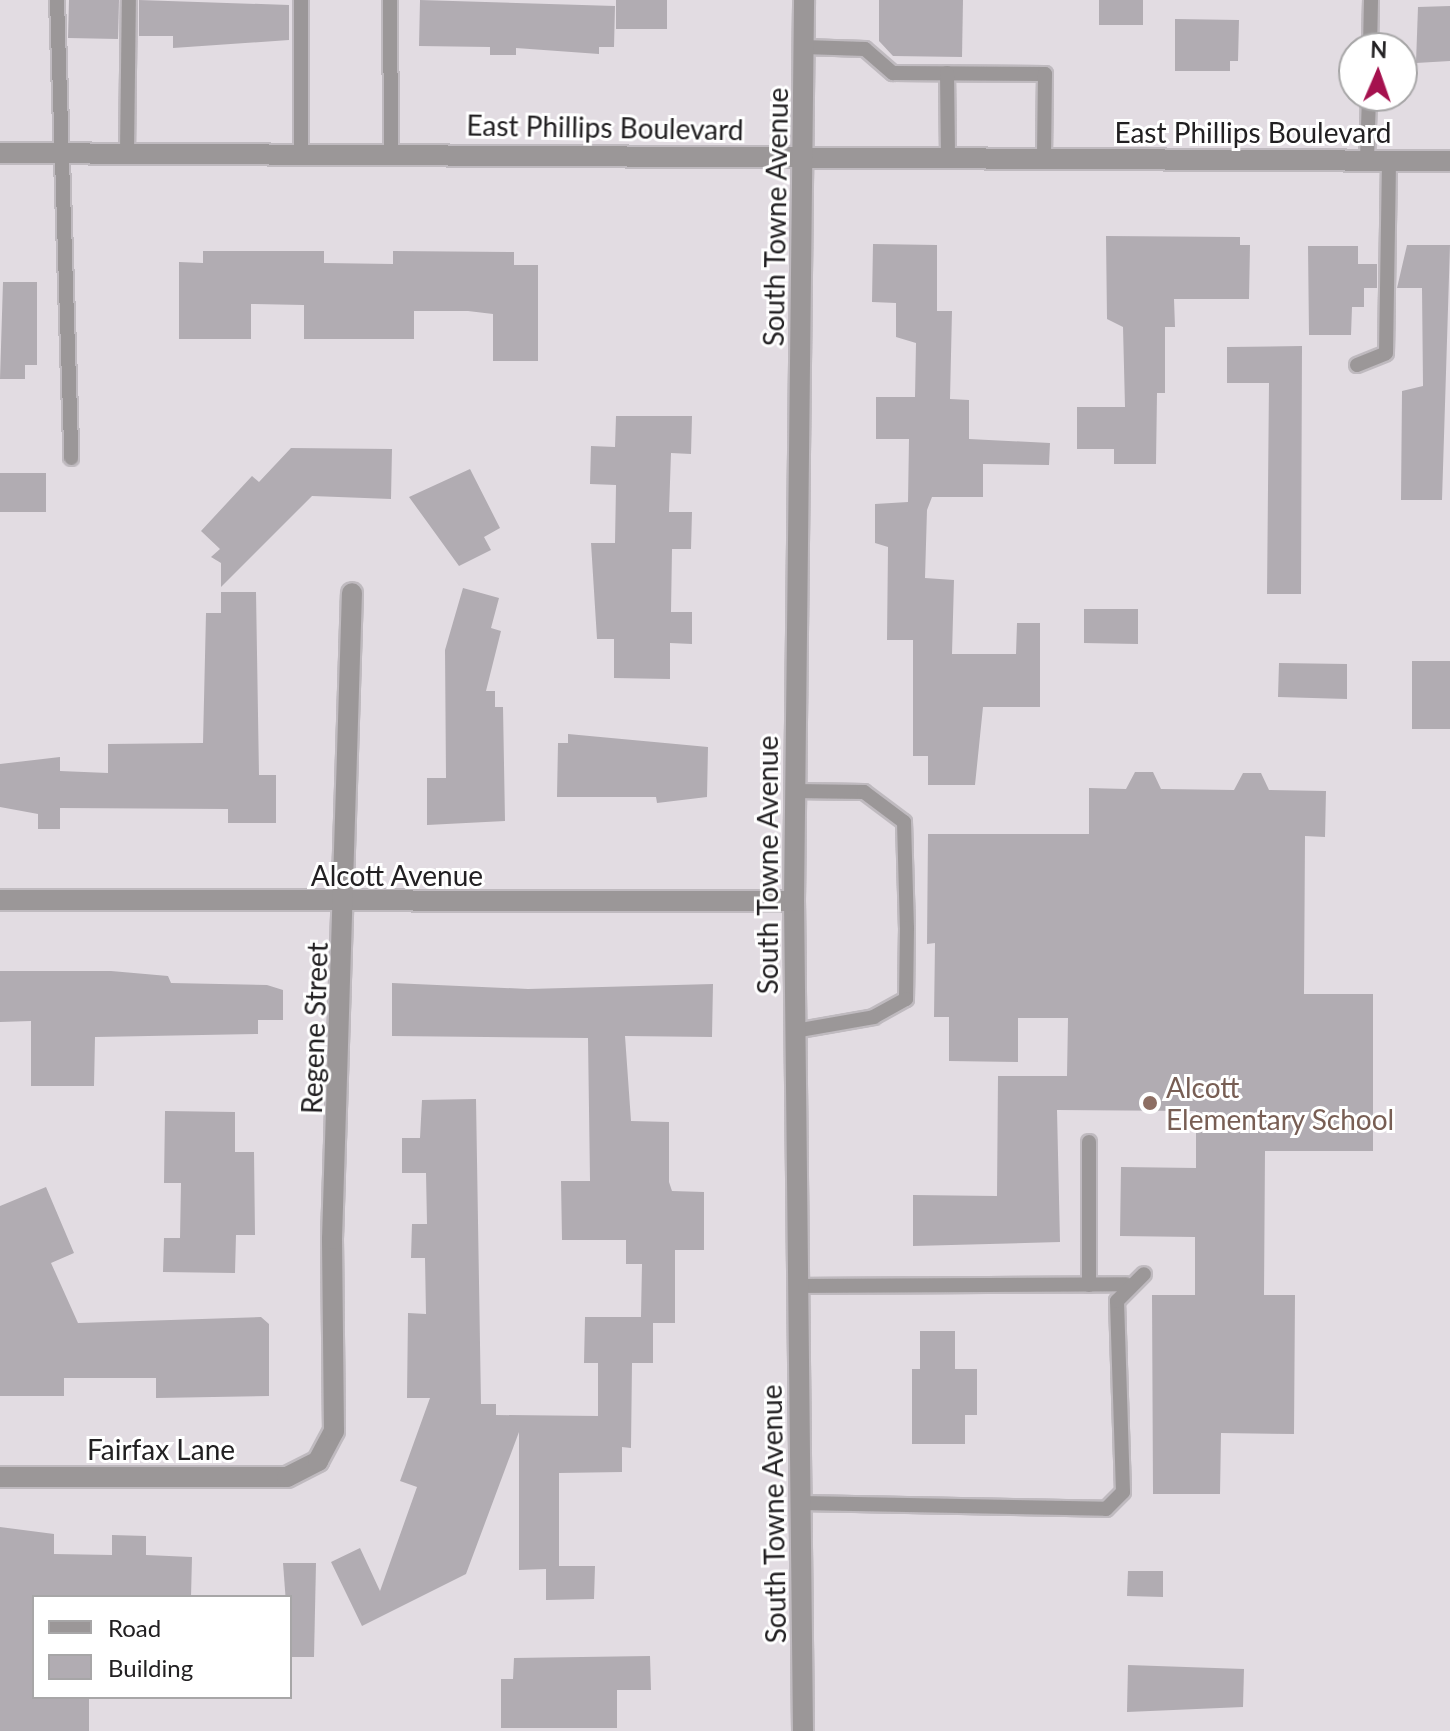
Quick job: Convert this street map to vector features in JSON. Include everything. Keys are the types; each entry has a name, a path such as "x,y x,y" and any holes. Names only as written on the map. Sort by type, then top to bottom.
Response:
{"street":[{"name":"South Towne Avenue","path":"803,1731 794,901 804,0"},
{"name":"East Phillips Boulevard","path":"0,153 1450,161"},
{"name":"Regene Street","path":"318,1461 334,1431 332,1239 346,903 352,593"},
{"name":"Alcott Avenue","path":"0,900 346,903 794,901"},
{"name":"Fairfax Lane","path":"0,1477 287,1477 318,1461"}],"lane":[{"path":"57,0 66,153 71,458"},
{"path":"127,153 129,0"},
{"path":"301,0 301,153"},
{"path":"390,0 391,153"},
{"path":"1370,32 1371,0"},
{"path":"804,47 865,49 893,73 1045,74 1044,159"},
{"path":"947,73 948,158"},
{"path":"1367,160 1368,112"},
{"path":"1357,365 1386,353 1388,341 1389,160"},
{"path":"795,791 864,792 904,822 907,928 906,999 874,1017 795,1031"},
{"path":"1089,1142 1089,1285"},
{"path":"798,1286 1126,1284 1144,1274"},
{"path":"801,1503 1106,1509 1123,1492 1117,1301 1126,1284"}],"building":[{"path":"69,0 119,0 118,39 68,38"},
{"path":"139,0 289,5 289,40 173,48 173,36 139,36"},
{"path":"420,0 615,6 614,47 599,47 599,54 516,48 516,55 490,55 490,47 419,46"},
{"path":"616,0 667,0 667,29 616,29"},
{"path":"879,0 963,0 962,57 893,56 879,41"},
{"path":"1099,0 1143,0 1143,25 1099,25"},
{"path":"1450,6 1450,61 1418,63 1418,7"},
{"path":"1175,19 1239,20 1238,61 1230,61 1230,71 1175,71"},
{"path":"1106,236 1240,237 1240,245 1250,245 1249,299 1174,299 1175,327 1165,327 1165,393 1157,393 1156,464 1114,464 1114,449 1077,449 1077,407 1125,407 1123,327 1107,319"},
{"path":"873,244 937,245 937,311 952,311 950,399 969,400 969,439 1050,443 1049,465 983,464 983,497 932,497 927,510 925,578 954,580 952,654 1016,654 1017,623 1040,623 1040,707 983,707 975,785 928,785 928,756 913,756 913,640 887,640 888,547 875,543 875,504 908,502 909,439 876,439 876,397 915,397 916,343 896,337 896,303 872,302"},
{"path":"1407,245 1450,245 1442,500 1401,500 1402,391 1423,386 1422,288 1397,288"},
{"path":"1308,246 1358,246 1358,264 1377,264 1377,288 1364,288 1364,307 1352,307 1351,335 1309,335"},
{"path":"203,251 324,251 324,263 393,264 393,251 514,252 514,265 538,265 538,361 493,361 493,314 468,311 414,311 414,339 304,339 304,305 251,304 251,339 179,339 179,262 203,263"},
{"path":"3,282 37,282 37,365 25,365 25,379 0,379"},
{"path":"1302,346 1301,594 1267,594 1269,383 1227,383 1227,347"},
{"path":"616,416 692,416 691,454 671,453 669,512 692,512 691,549 672,549 671,612 692,612 692,644 670,643 670,679 614,678 614,639 597,639 591,543 615,543 616,485 590,484 591,446 615,447"},
{"path":"291,448 392,449 391,499 312,496 221,587 221,563 211,557 220,549 201,531 252,476 259,482"},
{"path":"470,469 500,528 484,537 491,550 459,566 409,497"},
{"path":"0,473 46,473 46,512 0,512"},
{"path":"463,588 499,598 491,628 501,631 486,691 495,691 495,707 503,707 505,821 427,825 427,778 446,778 445,650"},
{"path":"221,592 256,592 259,775 276,775 276,823 228,823 228,809 60,808 60,829 38,829 38,814 0,807 0,764 60,757 60,771 108,773 108,744 203,743 206,613 221,613"},
{"path":"1084,609 1138,609 1138,644 1084,643"},
{"path":"1412,661 1450,661 1450,729 1412,729"},
{"path":"1279,663 1347,664 1347,699 1278,697"},
{"path":"568,734 708,747 707,797 657,803 656,797 557,797 558,743 568,743"},
{"path":"1135,772 1153,772 1161,789 1234,790 1243,773 1261,773 1269,790 1326,791 1325,837 1305,836 1304,994 1373,994 1373,1151 1265,1151 1264,1295 1295,1295 1294,1434 1221,1433 1220,1494 1153,1494 1152,1295 1195,1295 1195,1237 1120,1236 1121,1167 1196,1168 1196,1111 1057,1110 1060,1242 913,1246 913,1195 997,1196 998,1076 1067,1076 1068,1018 1018,1018 1018,1062 949,1061 949,1017 934,1017 935,943 927,944 928,834 1089,834 1089,788 1126,789"},
{"path":"0,971 111,971 168,976 171,983 267,985 283,990 283,1020 258,1020 258,1034 95,1037 94,1086 31,1086 31,1021 0,1022"},
{"path":"392,983 528,989 713,984 712,1037 625,1036 631,1121 669,1122 669,1182 672,1191 704,1192 704,1250 675,1250 675,1323 653,1323 653,1363 632,1363 631,1448 622,1447 622,1472 559,1473 559,1566 595,1566 594,1599 546,1600 546,1569 519,1570 519,1432 466,1574 362,1626 331,1562 360,1548 380,1591 417,1487 400,1481 430,1398 407,1398 408,1313 426,1314 425,1258 411,1258 412,1224 427,1224 426,1173 402,1173 402,1138 420,1138 422,1100 476,1099 481,1404 496,1404 496,1415 598,1416 598,1363 584,1363 585,1317 641,1317 642,1264 626,1264 626,1240 562,1240 561,1181 590,1181 588,1038 392,1036"},
{"path":"165,1111 235,1112 235,1152 254,1152 255,1235 236,1235 235,1273 163,1272 164,1238 180,1238 181,1183 164,1183"},
{"path":"46,1187 74,1253 51,1263 78,1323 261,1317 269,1324 269,1396 156,1398 156,1378 64,1378 64,1396 0,1396 0,1206"},
{"path":"920,1331 955,1331 955,1369 977,1369 977,1415 965,1415 965,1444 912,1444 912,1369 920,1369"},
{"path":"0,1527 54,1534 54,1554 112,1555 112,1535 146,1536 146,1555 192,1557 191,1595 32,1595 32,1699 89,1699 89,1731 0,1731"},
{"path":"283,1563 316,1563 314,1657 292,1657 292,1595 285,1595"},
{"path":"1128,1571 1163,1571 1163,1597 1127,1596"},
{"path":"650,1656 651,1690 617,1690 617,1728 501,1728 501,1679 513,1679 514,1658"},
{"path":"1128,1665 1244,1669 1243,1707 1127,1712"}],"place":[{"name":"Alcott Elementary School","path":"1150,1103"}]}
